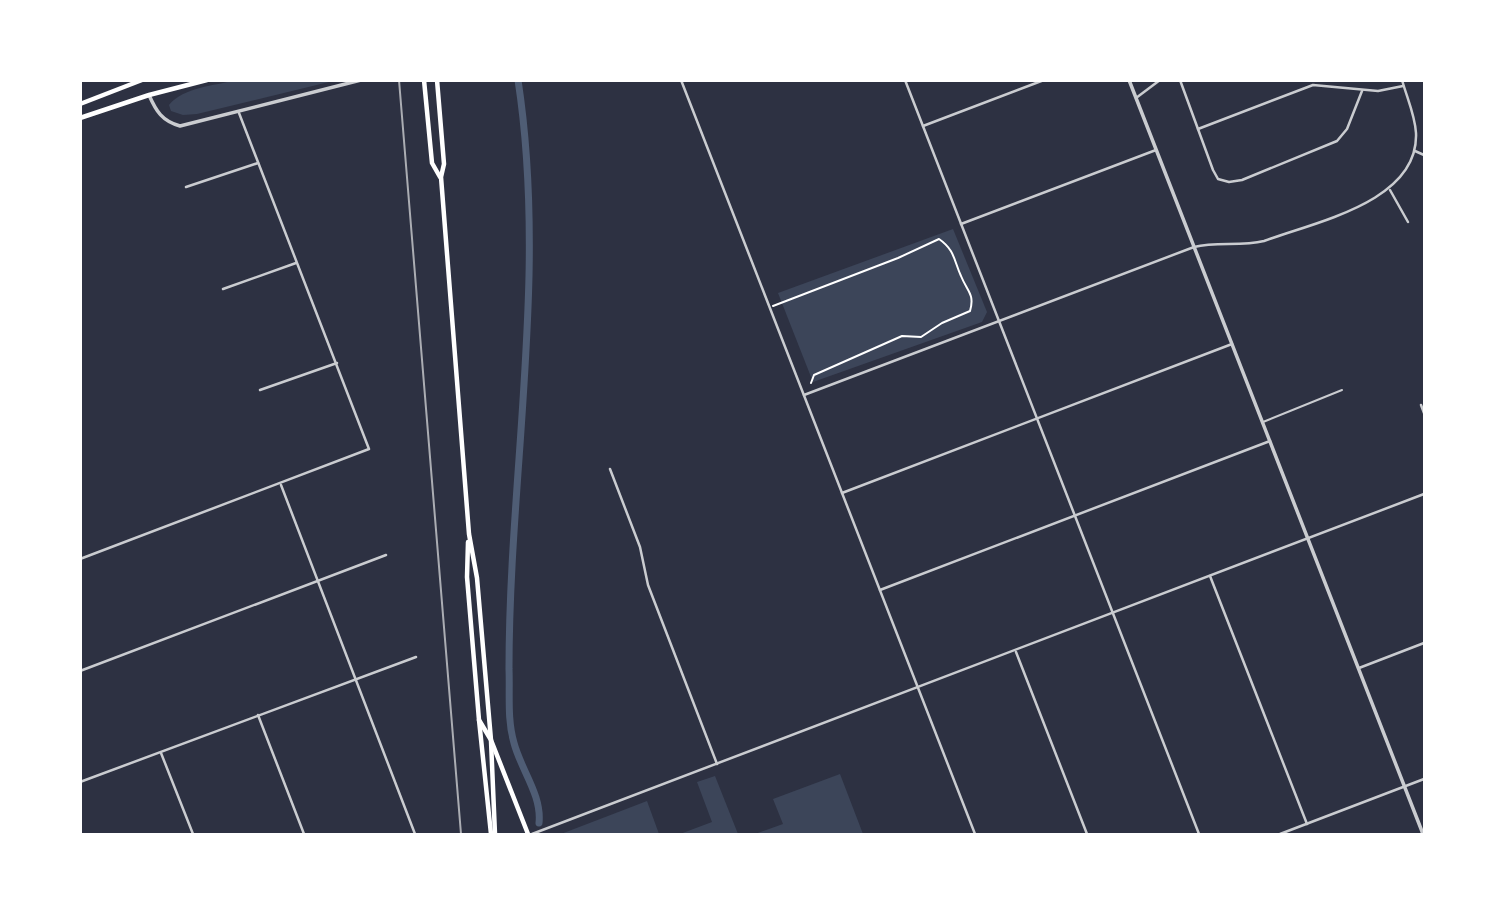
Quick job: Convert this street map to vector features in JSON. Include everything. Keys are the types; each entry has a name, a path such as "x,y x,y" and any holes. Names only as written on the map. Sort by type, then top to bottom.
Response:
{"main road":[{"path":"80,104 142,80"},
{"path":"80,118 149,94 206,80"},
{"path":"424,80 432,163 441,177"},
{"path":"437,80 444,164 441,177 469,534 477,578 491,740 493,835"},
{"path":"469,534 467,577 479,719 493,835"},
{"path":"479,719 491,740 530,835"}],"street":[{"path":"149,94 155,110 167,122 180,126 361,80"},
{"path":"681,80 975,835"},
{"path":"905,80 1199,835"},
{"path":"923,127 1044,80"},
{"path":"1129,80 1423,835"},
{"path":"1136,98 1160,80"},
{"path":"1180,80 1218,179 1229,182 1242,180 1337,141 1347,129 1362,91"},
{"path":"804,395 1194,247 1211,243 1247,245 1264,241 1371,201 1390,190 1405,173 1415,151 1413,116 1402,80"},
{"path":"1198,129 1313,85 1362,91 1404,86"},
{"path":"80,559 369,449 239,113"},
{"path":"961,224 1156,150"},
{"path":"1415,151 1424,155"},
{"path":"186,187 258,163"},
{"path":"1390,190 1408,222"},
{"path":"223,289 297,262"},
{"path":"842,493 1232,344"},
{"path":"260,390 337,363"},
{"path":"1421,405 1424,413"},
{"path":"880,590 1270,441"},
{"path":"610,469 640,547 648,585 718,764"},
{"path":"281,484 415,835"},
{"path":"530,835 1424,494"},
{"path":"80,671 386,555"},
{"path":"1210,576 1307,824"},
{"path":"1358,668 1424,643"},
{"path":"1016,650 1087,835"},
{"path":"80,782 416,657"},
{"path":"258,715 304,835"},
{"path":"160,752 193,835"},
{"path":"1280,835 1424,779"}],"lane":[{"path":"1262,423 1342,390"}],"path":[{"path":"769,307 898,258 939,239 954,253 959,274 971,292 973,300 970,312 942,323 921,337 902,336 814,375 811,383"}],"shaded area":[{"path":"236,80 333,81 197,114 183,115 171,111 169,105 183,94"},
{"path":"953,229 987,312 982,322 813,382 778,293"},
{"path":"840,774 863,834 755,834 783,824 773,799"},
{"path":"715,776 738,834 680,834 712,822 697,782"},
{"path":"647,801 659,834 561,834"}],"waterway":[{"path":"518,80 526,154 528,301 511,595 509,706 514,743 537,802 539,823"}],"railway":[{"path":"399,80 461,834"}]}
